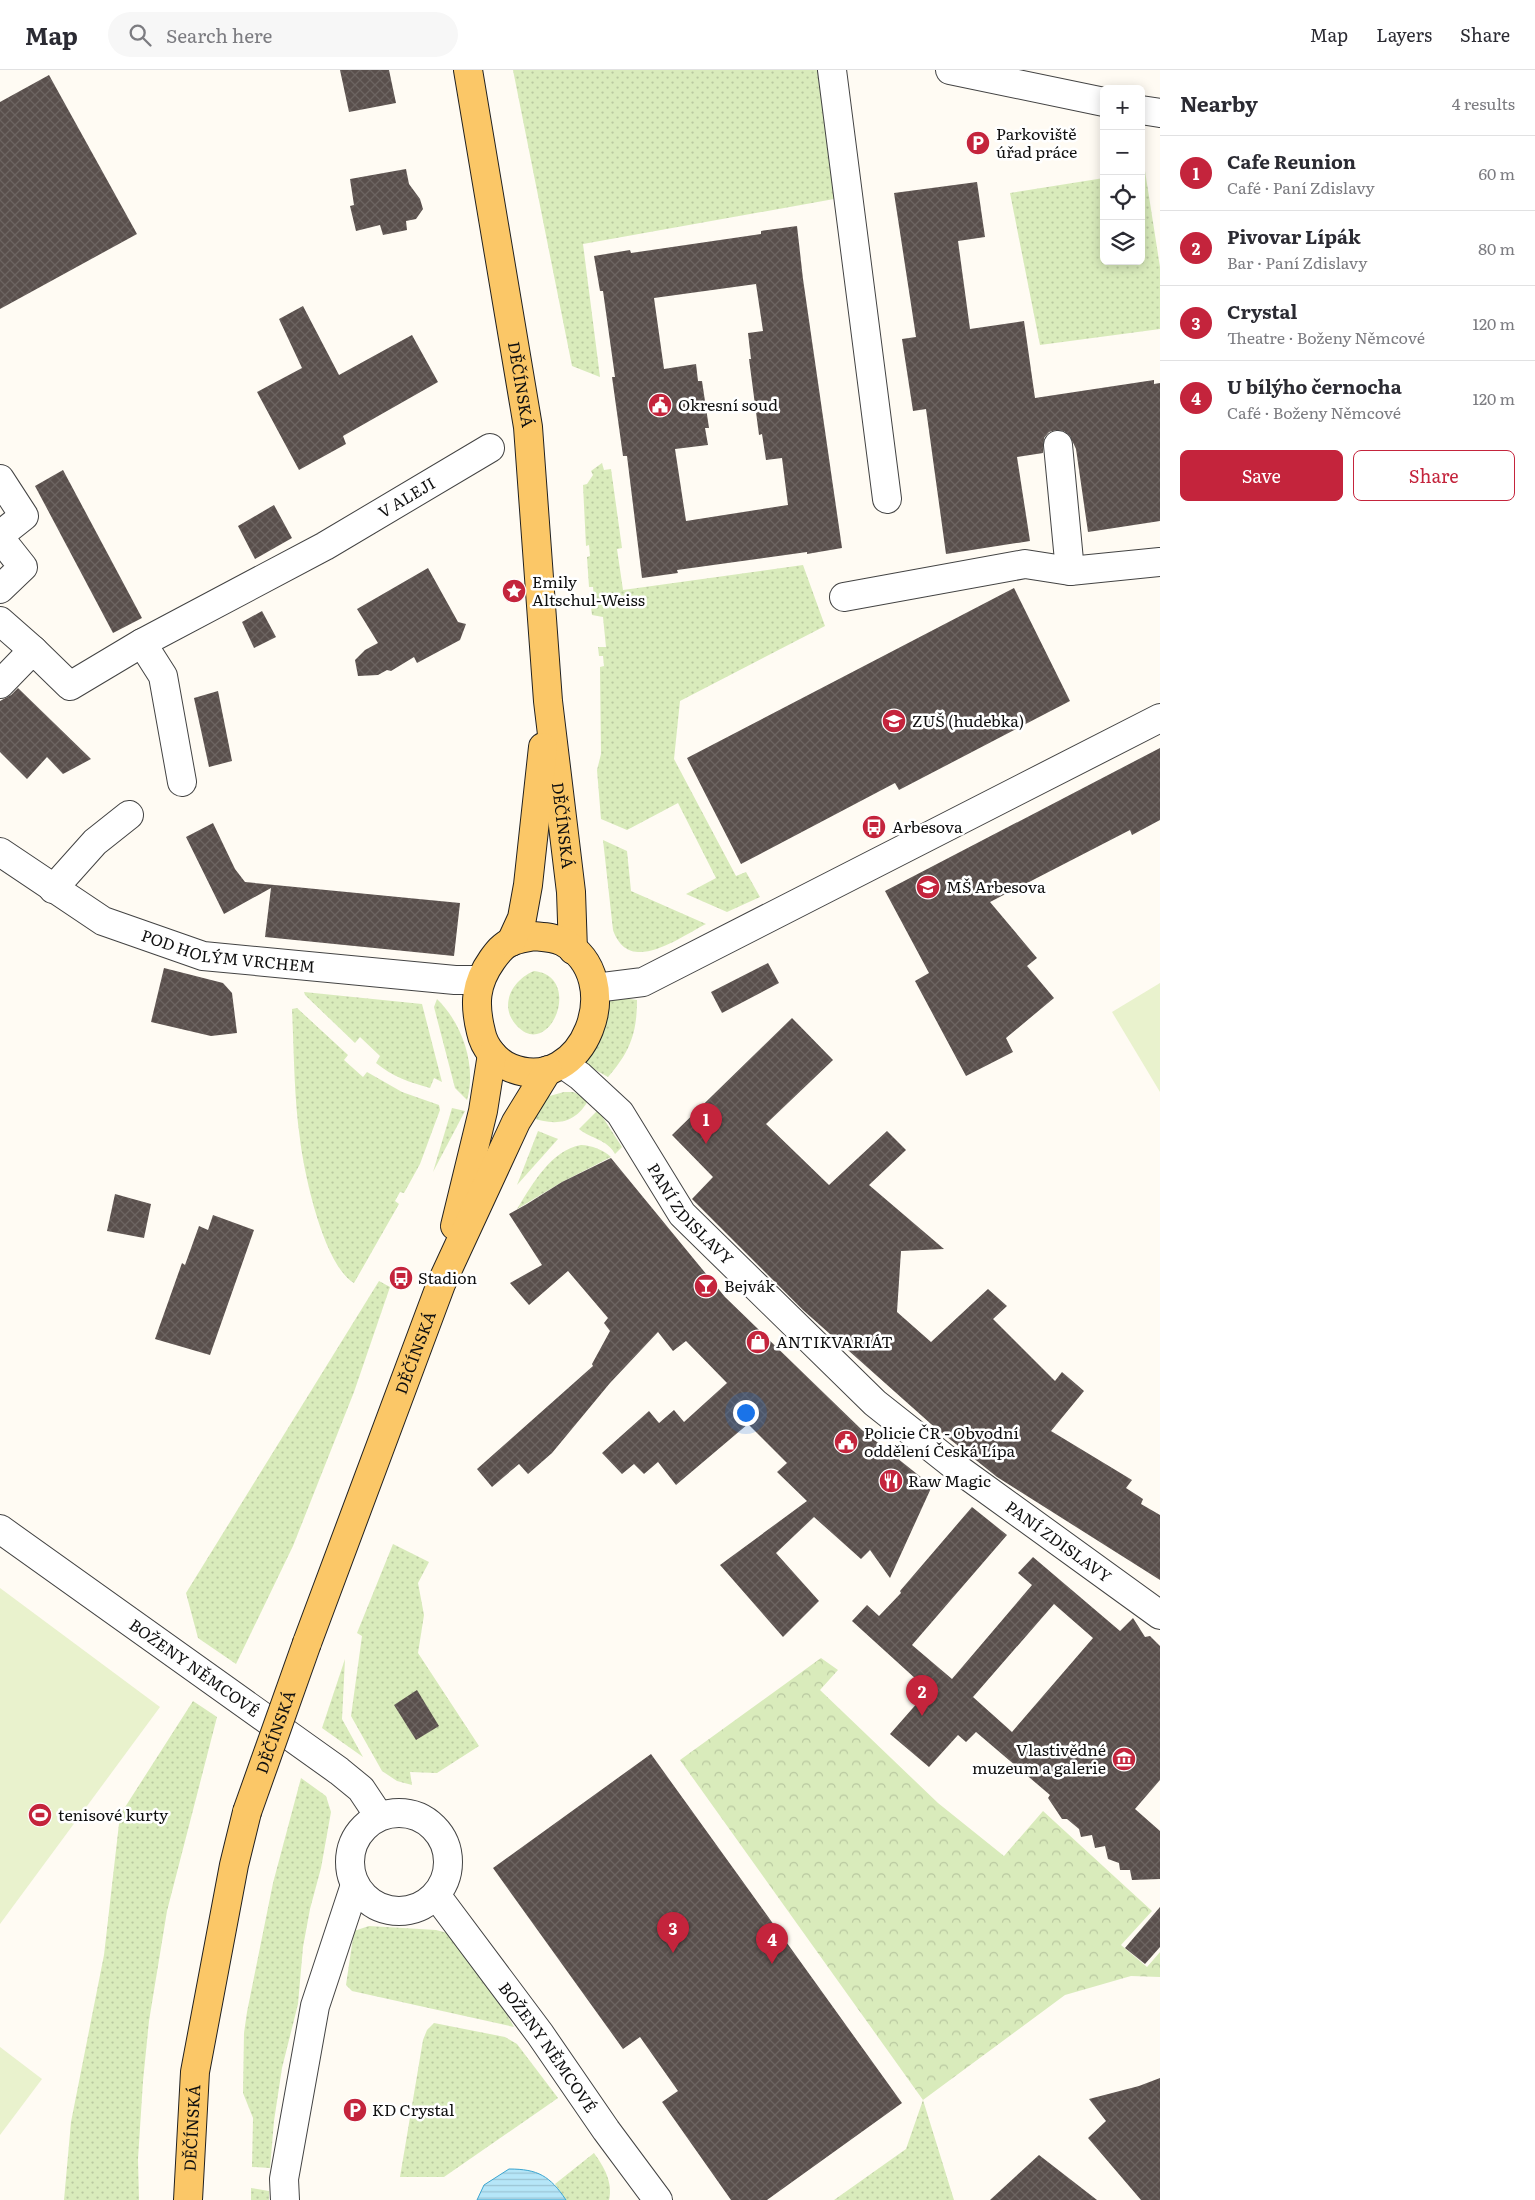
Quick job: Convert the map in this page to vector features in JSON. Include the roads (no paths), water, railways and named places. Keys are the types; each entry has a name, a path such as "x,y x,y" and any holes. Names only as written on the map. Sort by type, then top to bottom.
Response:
{"main road":[{"name":"DĚČÍNSKÁ","path":"468,70 528,427 548,701 571,892 573,950"},
{"name":"DĚČÍNSKÁ","path":"511,942 522,918 528,885 548,701"},
{"name":"DĚČÍNSKÁ","path":"533,936 548,937 562,941 573,950 586,966 595,988 595,1009 590,1028 573,1055 555,1067 538,1072 519,1071 500,1062 482,1041 477,1017 477,998 480,980 498,952 511,942 533,936"},
{"name":"DĚČÍNSKÁ","path":"441,1284 483,1111 492,1054"},
{"name":"DĚČÍNSKÁ","path":"188,2200 195,2072 234,1865 247,1812 441,1284 516,1122 555,1067"}],"street":[{"path":"832,70 887,499"},
{"path":"950,70 1100,101"},
{"path":"1145,111 1160,113"},
{"path":"1058,445 1070,571"},
{"name":"V ALEJI","path":"33,650 70,686 142,643 325,546 490,448"},
{"path":"0,479 24,516 0,536 23,567 0,589"},
{"path":"844,596 1025,564 1070,571 1160,562"},
{"path":"0,621 33,650 0,684"},
{"path":"142,643 163,676 182,782"},
{"path":"595,988 643,982 1160,718"},
{"path":"53,889 95,842 129,815"},
{"name":"POD HOLÝM VRCHEM","path":"0,852 103,921 202,956 455,980 480,980"},
{"name":"PANÍ ZDISLAVY","path":"555,1067 580,1076 620,1113 682,1214 875,1403 960,1471 1160,1615"},
{"name":"BOŽENY NĚMCOVÉ","path":"0,1529 339,1771 361,1789 379,1816"},
{"path":"395,1812 412,1814 426,1820 438,1831 446,1845 449,1861 446,1877 436,1894 426,1903 412,1910 395,1912 379,1907 365,1898 355,1885 349,1870 350,1854 355,1838 365,1825 379,1816 395,1812"},
{"path":"285,2200 284,2179 315,2006 355,1885"},
{"name":"BOŽENY NĚMCOVÉ","path":"436,1894 540,2034 606,2130 658,2200"}],"water":[{"path":"509,2169 536,2172 549,2180 566,2200 477,2200 484,2185"}],"place":[{"name":"Parkoviště úřad práce","path":"978,143"},
{"name":"Okresní soud","path":"660,405"},
{"name":"Emily Altschul-Weiss","path":"514,591"},
{"name":"ZUŠ (hudebka)","path":"894,721"},
{"name":"Arbesova","path":"874,827"},
{"name":"MŠ Arbesova","path":"928,887"},
{"name":"Cafe Reunion","path":"706,1144"},
{"name":"Stadion","path":"401,1278"},
{"name":"Bejvák","path":"706,1286"},
{"name":"ANTIKVARIÁT","path":"758,1342"},
{"name":"Policie ČR - Obvodní oddělení Česká Lípa","path":"846,1442"},
{"name":"Raw Magic","path":"891,1481"},
{"name":"Pivovar Lípák","path":"922,1716"},
{"name":"Vlastivědné muzeum a galerie","path":"1124,1759"},
{"name":"tenisové kurty","path":"40,1815"},
{"name":"Crystal","path":"673,1953"},
{"name":"U bílýho černocha","path":"772,1964"},
{"name":"KD Crystal","path":"355,2110"}]}
